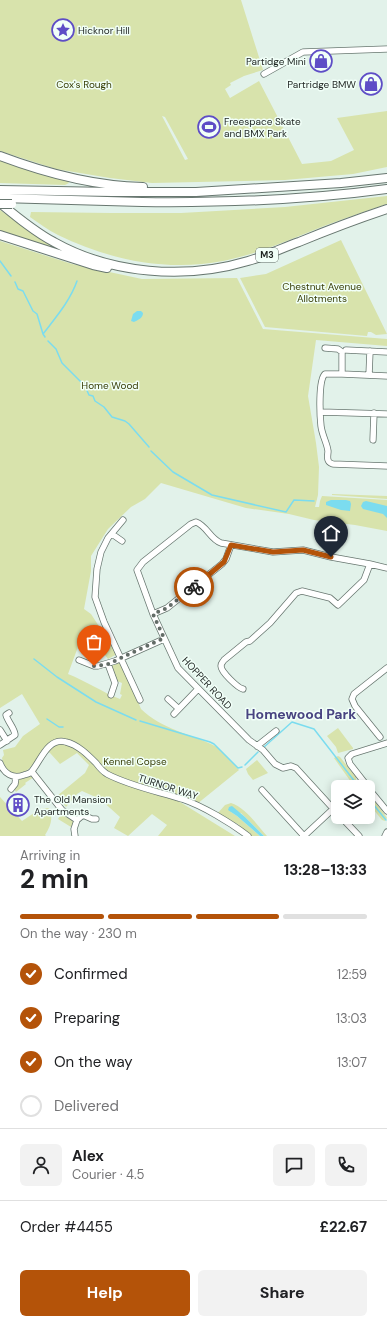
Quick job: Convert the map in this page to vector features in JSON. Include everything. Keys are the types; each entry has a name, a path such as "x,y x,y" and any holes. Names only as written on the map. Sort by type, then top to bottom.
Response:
{"highway":[{"path":"0,156 62,176 100,183 139,187 196,188 212,191"},
{"path":"0,190 112,192 212,191 387,178"},
{"path":"1,201 51,199 143,202 230,201 300,197 387,188"},
{"path":"1,201 12,204 33,203 51,199"},
{"name":"M3","path":"1,201 41,234 67,249 112,265 142,270 187,272 237,264 264,256 387,209"},
{"name":"M3","path":"0,235 93,265 129,272 142,270"}],"street":[{"path":"264,74 304,52 387,49"},
{"path":"325,348 338,349 342,352 342,374"},
{"path":"346,350 387,352"},
{"path":"369,376 370,351"},
{"path":"387,376 326,374 323,375 321,381 322,429 328,451 327,459 330,463 341,465 387,466"},
{"path":"321,412 387,414"},
{"path":"373,440 374,414"},
{"path":"123,520 102,548 97,569 95,597 104,622 140,700"},
{"name":"HOPPER ROAD","path":"231,545 215,540 202,526 196,522 191,524 143,562 138,567 137,572 153,614 178,668 249,740 263,750 273,762 279,767 283,768 292,766 296,768 331,807"},
{"path":"112,534 122,541"},
{"path":"153,614 167,608 222,564 226,559 231,545 273,552 303,550 387,568"},
{"path":"243,690 239,688 221,667 224,660 246,642 250,641 270,623 296,593 302,591 330,598 338,605 364,580 370,564"},
{"path":"79,660 96,667 108,664 164,638"},
{"path":"108,664 115,684 111,695"},
{"path":"380,737 355,706 352,699 354,694 387,668"},
{"path":"174,714 198,689"},
{"path":"168,698 179,709"},
{"path":"0,745 16,734 6,715 9,713"},
{"path":"0,730 7,741"},
{"path":"257,746 276,731"},
{"name":"TURNOR WAY","path":"32,772 37,762 50,745 64,741 74,744 84,751 104,773 126,783 183,799 219,817 248,836"},
{"path":"363,780 350,764 348,758 352,754 387,743"},
{"path":"0,763 5,772 16,777 32,772 62,810 78,820"},
{"path":"11,789 15,784 16,777"},
{"path":"262,790 304,836 331,811"},
{"path":"375,796 387,811"},
{"path":"75,836 74,829 78,820 83,815 96,819"},
{"path":"348,824 359,836"},
{"path":"385,836 387,832"}],"green space":[{"name":"Cox's Rough","path":"0,0 241,0 263,70 244,76 230,83 231,85 225,89 230,98 259,81 302,164 331,161 354,150 337,118 387,111 387,167 353,174 285,180 152,183 56,169 0,151","holes":["162,116 165,117 188,159 185,160"]},
{"path":"0,159 66,179 69,183 65,185 0,183"},
{"path":"387,196 387,204 332,223 274,246 236,258 202,264 160,264 139,262 118,257 77,244 47,229 30,217 31,212 181,213 285,207"},
{"path":"0,210 33,233 74,255 0,231"},
{"name":"Chestnut Avenue Allotments","path":"341,240 387,334 376,335 368,332 367,336 265,327 240,278 266,274"},
{"name":"Home Wood","path":"0,241 72,264 142,279 237,278 263,329 387,339 387,346 316,340 308,396 319,467 318,495 315,507 319,507 322,496 387,500 387,531 246,508 161,483 145,499 131,507 108,529 91,556 91,571 84,609 91,614 117,654 108,659 94,641 82,636 68,674 120,699 122,695 120,694 122,683 117,681 111,666 122,662 141,709 158,722 215,746 225,754 239,770 197,804 170,791 167,794 235,836 158,836 167,825 152,814 128,836 114,828 120,817 100,799 82,791 77,794 66,807 57,796 85,773 89,765 77,753 60,764 44,749 30,768 21,774 10,772 4,764 2,758 4,755 3,750 15,747 23,736 40,724 22,694 0,708"},
{"path":"332,495 387,496 387,499"},
{"path":"338,728 353,749 338,753 336,747 327,736"},
{"path":"338,756 340,757 356,777 356,780 350,780 334,758"},
{"path":"257,760 268,773 253,780 246,769"},
{"path":"27,776 34,777 16,792 14,789 18,780"},
{"path":"0,797 22,821 40,809 49,808 51,819 50,826 45,835 46,836 0,836"},
{"path":"375,802 387,818 385,821 382,820 375,812"},
{"path":"231,803 241,808 267,836 264,836 241,813 231,812 260,836 251,836 236,823 233,823 217,814 225,805"},
{"path":"62,813 66,814 66,817 73,819 74,823 71,827 58,819"}],"water":[{"path":"137,311 141,311 143,313 142,316 134,322 131,321 133,314"},
{"path":"331,500 350,501 350,511 341,510 326,505 326,502"},
{"path":"366,501 387,506 387,518 383,514 363,509 361,506 363,502"},
{"path":"232,806 264,836 260,836 228,810 229,807"}],"waterway":[{"path":"0,261 11,276"},
{"path":"43,334 67,302 77,281"},
{"path":"15,282 18,289 23,291 33,311 37,314 45,337"},
{"path":"48,341 56,349 62,363 85,386 89,395 93,396 95,401 104,407 112,417 125,421 129,424 149,447"},
{"path":"151,451 173,472 212,495 286,512 294,500 314,501"},
{"path":"34,659 57,677 96,702 136,720"},
{"path":"47,719 59,727 63,727"},
{"path":"140,721 210,742 214,744 238,768 242,767"},
{"path":"264,747 292,722 314,729 354,780"},
{"path":"245,765 258,752"},
{"path":"375,807 386,820"}],"way so far":[{"path":"94,666 116,661 121,657 164,638 153,614 167,608 194,587"}],"place":[{"name":"Hicknor Hill","path":"63,30"},
{"name":"Partidge Mini","path":"321,61"},
{"name":"Partridge BMW","path":"371,84"},
{"name":"Freespace Skate and BMX Park","path":"209,127"},
{"name":"The Old Mansion Apartments","path":"18,805"}],"district":[{"name":"Homewood Park","path":"301,714"}],"route":[{"path":"194,587 224,562 231,545 273,552 303,550 331,557"}],"park label":[{"name":"Kennel Copse","path":"135,761"}]}
